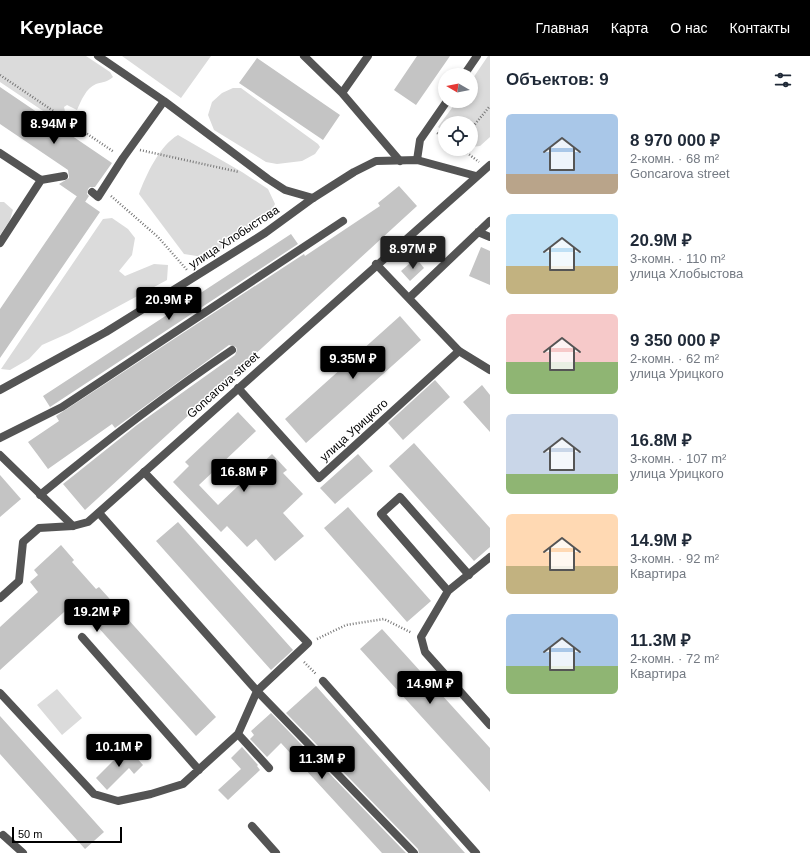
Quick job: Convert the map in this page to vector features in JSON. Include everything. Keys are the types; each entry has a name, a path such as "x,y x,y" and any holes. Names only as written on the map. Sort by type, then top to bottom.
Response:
{"street":[{"path":"98,56 164,101 285,190 313,198"},
{"path":"304,56 342,93 400,161"},
{"path":"342,93 368,56"},
{"path":"469,68 477,56"},
{"path":"92,192 98,197 123,158 164,101"},
{"path":"417,160 420,140 442,108"},
{"path":"0,153 41,180 64,176"},
{"name":"улица Хлобыстова","path":"0,390 106,332 265,233 313,198 354,172 376,161 417,160 476,176"},
{"path":"476,176 488,167"},
{"name":"Goncarova street","path":"0,598 19,582 23,542 39,528 73,526 88,522 476,176"},
{"path":"0,243 41,180"},
{"path":"409,298 490,220"},
{"path":"0,438 62,407 343,221"},
{"path":"478,232 490,237"},
{"path":"376,264 459,351 490,370"},
{"path":"40,495 156,402 232,350"},
{"name":"улица Урицкого","path":"238,388 319,478 459,351"},
{"path":"0,455 3,464 40,495 73,526"},
{"path":"0,693 94,794 118,801 151,794 182,784 199,770 238,734 257,691 308,643 144,472"},
{"path":"448,590 381,514 400,497 469,575"},
{"path":"99,513 257,691 414,853"},
{"path":"490,557 448,590 421,637 425,652 490,725"},
{"path":"82,637 199,770"},
{"path":"323,681 476,853"},
{"path":"238,734 269,768"},
{"path":"252,826 276,853"},
{"path":"1,835 23,853"}],"path":[{"path":"0,75 123,158"},
{"path":"478,121 490,106"},
{"path":"130,148 245,174"},
{"path":"472,156 488,167"},
{"path":"103,189 158,237 182,264 192,278"},
{"path":"308,643 346,625 384,619 421,637"},
{"path":"297,654 323,681"}],"shaded area":[{"path":"0,56 86,56 110,72 113,77 89,88 77,110 67,105 64,107 67,120 61,123 0,82"},
{"path":"122,56 211,56 181,98"},
{"path":"488,56 490,56 490,137 478,146 478,116 446,116 452,108 478,108 478,71"},
{"path":"233,88 241,88 318,144 320,147 315,154 302,161 277,164 266,162 214,130 208,115 212,102 222,93"},
{"path":"178,135 242,172 268,189 275,204 271,212 237,241 203,257 184,254 139,194 154,161 165,146"},
{"path":"0,202 4,202 13,210 10,220 0,235"},
{"path":"112,218 128,229 135,238 132,255 119,271 125,276 154,264 168,265 167,280 69,333 42,345 29,359 10,370 1,369 103,219"},
{"path":"57,689 82,718 62,735 37,705"}],"building":[{"path":"417,56 450,56 442,68 438,68 438,73 416,105 394,90"},
{"path":"257,58 340,115 323,140 239,83"},
{"path":"0,87 112,163 95,187 90,187 88,189 87,194 89,196 85,202 59,184 69,178 68,170 0,124"},
{"path":"399,186 417,206 85,510 63,484 137,425 235,355 237,350 236,347 229,345 115,428 112,424 48,469 28,442 59,421 56,416 380,206 378,203"},
{"path":"77,196 100,212 0,358 0,309"},
{"path":"291,234 298,244 50,407 43,396"},
{"path":"481,247 490,251 490,285 469,276"},
{"path":"416,258 424,268 410,281 401,271"},
{"path":"400,316 421,340 306,443 285,419"},
{"path":"435,380 450,397 403,440 388,423"},
{"path":"482,385 490,395 490,432 463,402"},
{"path":"238,412 256,431 199,485 218,505 272,454 287,470 283,473 303,494 283,513 304,536 275,561 256,539 247,547 227,526 221,532 173,482 189,466 185,462"},
{"path":"414,443 490,528 490,547 474,561 389,466"},
{"path":"358,454 373,471 335,504 320,488"},
{"path":"0,475 21,499 0,517"},
{"path":"348,507 431,601 407,622 324,528"},
{"path":"178,522 293,650 271,670 156,541"},
{"path":"61,545 74,560 72,562 96,589 99,587 216,717 196,736 78,605 77,607 74,603 0,670 0,627 38,592 30,582 38,575 34,570"},
{"path":"382,629 490,748 490,792 360,649"},
{"path":"316,686 465,853 419,853 418,849 286,713"},
{"path":"271,713 406,853 382,853 281,743 267,757 250,739 254,735 251,731"},
{"path":"0,716 104,832 85,849 0,754"},
{"path":"127,747 143,765 134,774 129,768 107,790 96,778"},
{"path":"242,747 258,765 257,766 260,770 228,800 218,790 241,769 231,758"}]}
